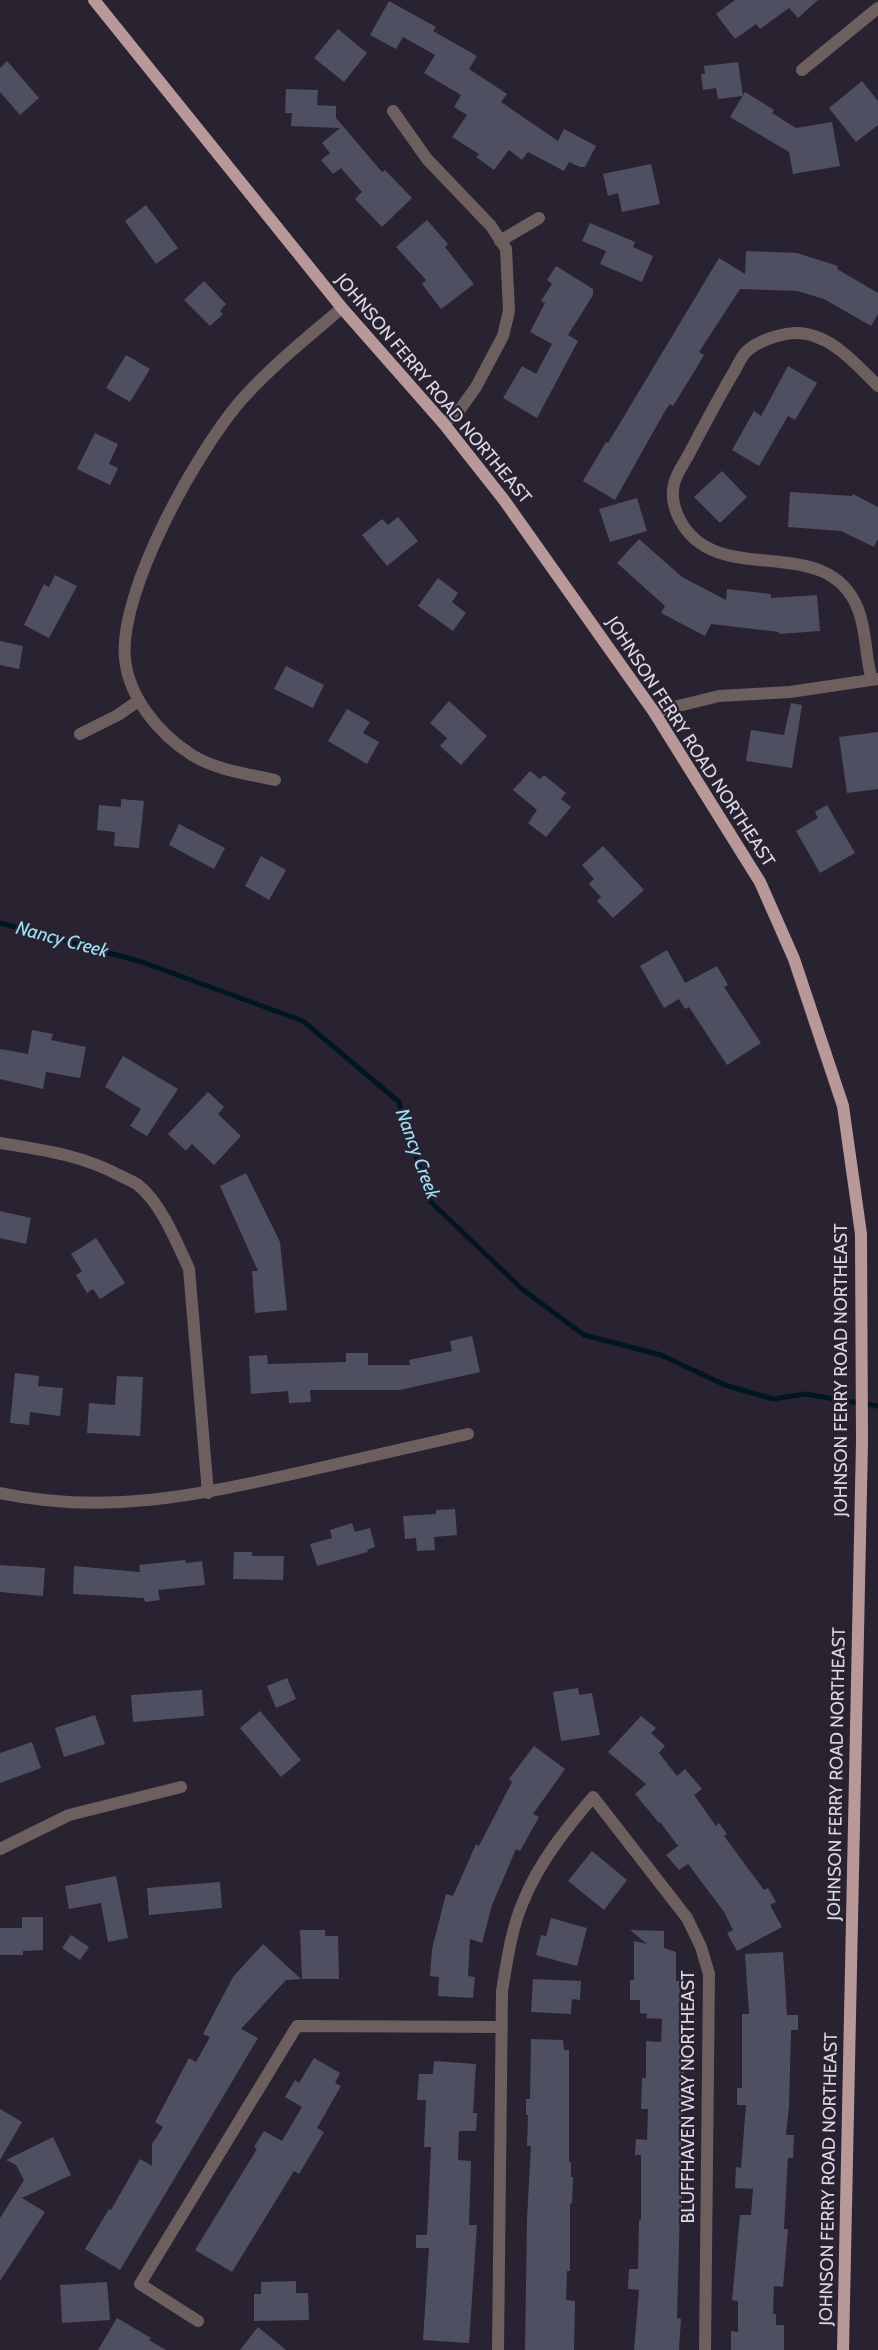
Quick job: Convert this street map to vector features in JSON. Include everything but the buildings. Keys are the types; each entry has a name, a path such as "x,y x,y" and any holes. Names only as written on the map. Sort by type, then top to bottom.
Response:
{"main road":[{"name":"JOHNSON FERRY ROAD NORTHEAST","path":"94,0 342,308 444,424 504,500 654,712 760,882 794,958 843,1106 861,1234 863,1374 844,2350"}],"street":[{"path":"802,70 878,8"},
{"path":"393,111 428,159 491,226 506,249 509,311 503,336 476,387 461,408 444,424"},
{"path":"500,241 539,218"},
{"path":"275,780 212,765 192,755 169,737 138,701 130,683 125,658 125,637 131,608 142,572 162,527 198,460 243,398 280,361 342,308"},
{"path":"654,712 719,696 790,692 875,679 858,609 845,589 835,580 810,566 797,563 736,558 712,550 692,538 680,520 672,498 674,482 710,413 746,352 768,339 794,333 815,336 846,354 878,386"},
{"path":"80,734 138,701"},
{"path":"0,1143 67,1154 111,1171 138,1185 156,1207 174,1235 189,1269 208,1493"},
{"path":"0,1493 95,1504 139,1502 208,1493 468,1434"},
{"path":"0,1849 68,1815 181,1787"},
{"name":"BLUFFHAVEN WAY NORTHEAST","path":"498,2350 502,1991 510,1942 523,1901 556,1842 593,1797 686,1918 701,1947 709,1974 705,2350"},
{"path":"198,2321 140,2284 297,2026 502,2027"}],"waterway":[{"name":"Nancy Creek","path":"0,923 142,962 303,1021 399,1102 430,1201 522,1289 584,1335 661,1355 725,1385 773,1399 805,1394 878,1406"}]}
